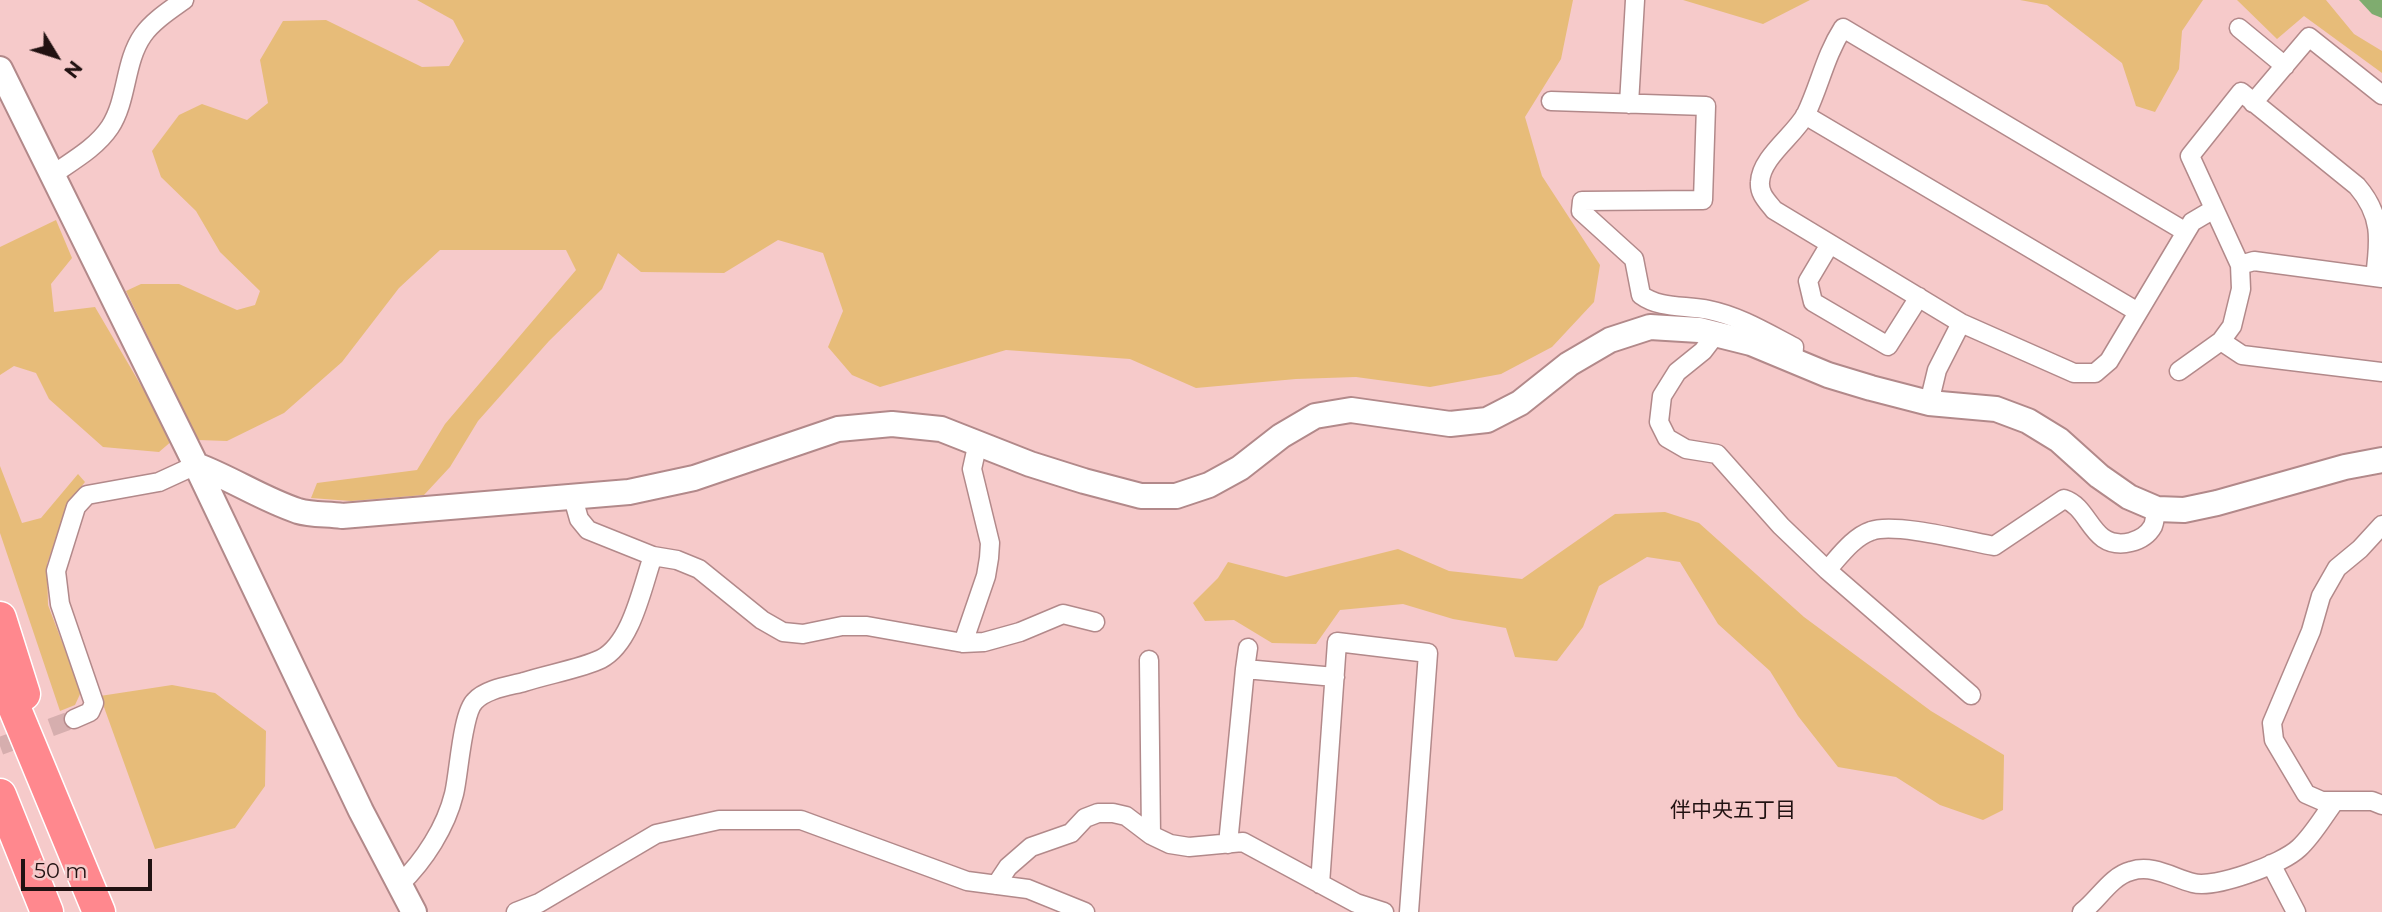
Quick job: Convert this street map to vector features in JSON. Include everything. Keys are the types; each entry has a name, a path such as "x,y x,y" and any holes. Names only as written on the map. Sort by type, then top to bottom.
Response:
{"highway":[{"path":"0,618 70,842"},
{"path":"0,673 99,912"},
{"path":"0,795 47,912"},
{"path":"0,852 27,912"}],"street":[{"path":"52,175 92,148 110,127 121,104 131,63 142,36 160,17 184,0"},
{"path":"1629,104 1635,0"},
{"path":"2186,232 1843,28 1830,48 1805,115 1767,163 1760,180 1762,195 1774,210 1961,323 2074,373 2095,373 2109,361 2192,222 2214,209"},
{"path":"2239,28 2285,65"},
{"path":"2253,103 2309,37 2382,95"},
{"path":"0,69 196,465 405,903"},
{"path":"2179,371 2221,341 2232,326 2241,289 2240,265 2190,156 2241,92 2357,186 2370,200 2378,220 2380,240 2378,277 2254,261 2240,265"},
{"path":"1551,101 1706,106 1703,200 1582,201 1581,211 1634,259 1640,295 1652,303 1710,310 1750,324 1794,347 1793,360"},
{"path":"1805,115 2138,312"},
{"path":"1830,244 1808,281 1812,302 1888,346 1919,298"},
{"path":"1929,403 1937,370 1961,323"},
{"path":"74,719 90,712 94,703 60,604 56,571 76,508 87,495 159,482 196,465 301,512 342,516 629,492 694,478 838,429 892,424 941,429 1030,464 1141,496 1176,496 1209,485 1240,468 1281,436 1315,416 1351,410 1450,424 1487,420 1520,403 1569,364 1610,340 1650,327 1699,330 1751,343 1839,379 1929,403 1996,409 2028,421 2059,440 2099,476 2129,497 2157,509 2184,510 2206,506 2345,467 2382,460"},
{"path":"1716,334 1703,351 1677,372 1662,396 1659,422 1667,438 1686,449 1717,454 1781,526 1827,570 1972,695"},
{"path":"2221,341 2242,355 2382,372"},
{"path":"963,643 989,558 990,543 972,469 978,443"},
{"path":"572,498 579,519 588,530 653,556 677,559 699,569 762,620 783,632 803,634 842,626 867,626 963,643 984,642 1020,632 1063,614 1095,622"},
{"path":"1827,570 1849,546 1871,531 1891,528 1994,546 2063,499 2072,502 2104,538 2119,544 2134,542 2152,527 2157,509"},
{"path":"2382,525 2360,549 2337,568 2321,596 2311,631 2272,723 2274,740 2306,794 2322,801 2372,801 2382,805"},
{"path":"405,903 412,873 443,826 454,795 467,719 474,701 492,691 601,659 618,645 627,631 653,556"},
{"path":"1320,884 1337,642 1429,653 1409,912"},
{"path":"1228,844 1248,648"},
{"path":"1149,660 1151,835"},
{"path":"1245,668 1335,677"},
{"path":"2082,912 2109,885 2129,871 2149,869 2196,884 2216,884 2286,859 2301,847 2335,801"},
{"path":"996,885 1008,867 1031,847 1071,833 1085,818 1098,813 1126,816 1151,835 1170,844 1189,847 1243,842 1356,903 1384,912"},
{"path":"516,912 539,903 656,834 719,820 801,820 967,881 1028,889 1085,912"},
{"path":"2271,864 2296,912"}],"shaded area":[{"path":"417,0 1573,0 1561,59 1525,117 1542,176 1600,265 1594,302 1552,347 1501,374 1430,387 1356,377 1296,379 1196,388 1130,359 1006,350 880,387 852,375 828,347 843,311 823,253 778,240 724,273 641,272 618,253 602,289 549,341 478,421 450,467 424,495 351,501 311,498 317,483 417,470 445,424 576,270 566,250 440,250 399,288 342,362 284,413 227,441 198,440 126,291 141,284 179,284 237,310 255,305 260,291 220,252 196,211 161,177 152,151 179,115 202,104 247,120 268,103 260,60 283,21 326,20 422,67 449,66 464,41 453,20"},
{"path":"1683,0 1810,0 1763,24"},
{"path":"2020,0 2203,0 2182,31 2179,69 2155,112 2136,106 2122,63 2047,5"},
{"path":"2237,0 2326,0 2354,34 2382,51 2382,73 2304,16 2277,39"},
{"path":"2359,0 2382,0 2382,18 2372,14"},
{"path":"56,220 72,258 51,284 54,312 95,307 173,440 159,452 103,447 49,399 36,373 14,366 0,375 0,247"},
{"path":"0,466 22,523 41,518 78,474 85,482 68,503 47,564 48,605 81,692 75,705 60,711 0,533"},
{"path":"1665,512 1699,523 1804,617 1931,711 2004,755 2003,810 1983,820 1940,805 1896,777 1838,767 1798,716 1770,671 1718,624 1680,562 1647,557 1599,586 1583,627 1557,661 1515,657 1506,628 1453,619 1403,604 1340,610 1316,644 1272,643 1234,620 1205,621 1193,603 1218,578 1228,562 1286,577 1398,549 1449,571 1522,579 1615,514"},
{"path":"172,685 215,693 266,731 265,786 235,828 155,849 100,696"}],"tunnel":[{"path":"0,746 74,719"}],"district":[{"name":"伴中央五丁目","path":"1733,811"}]}
